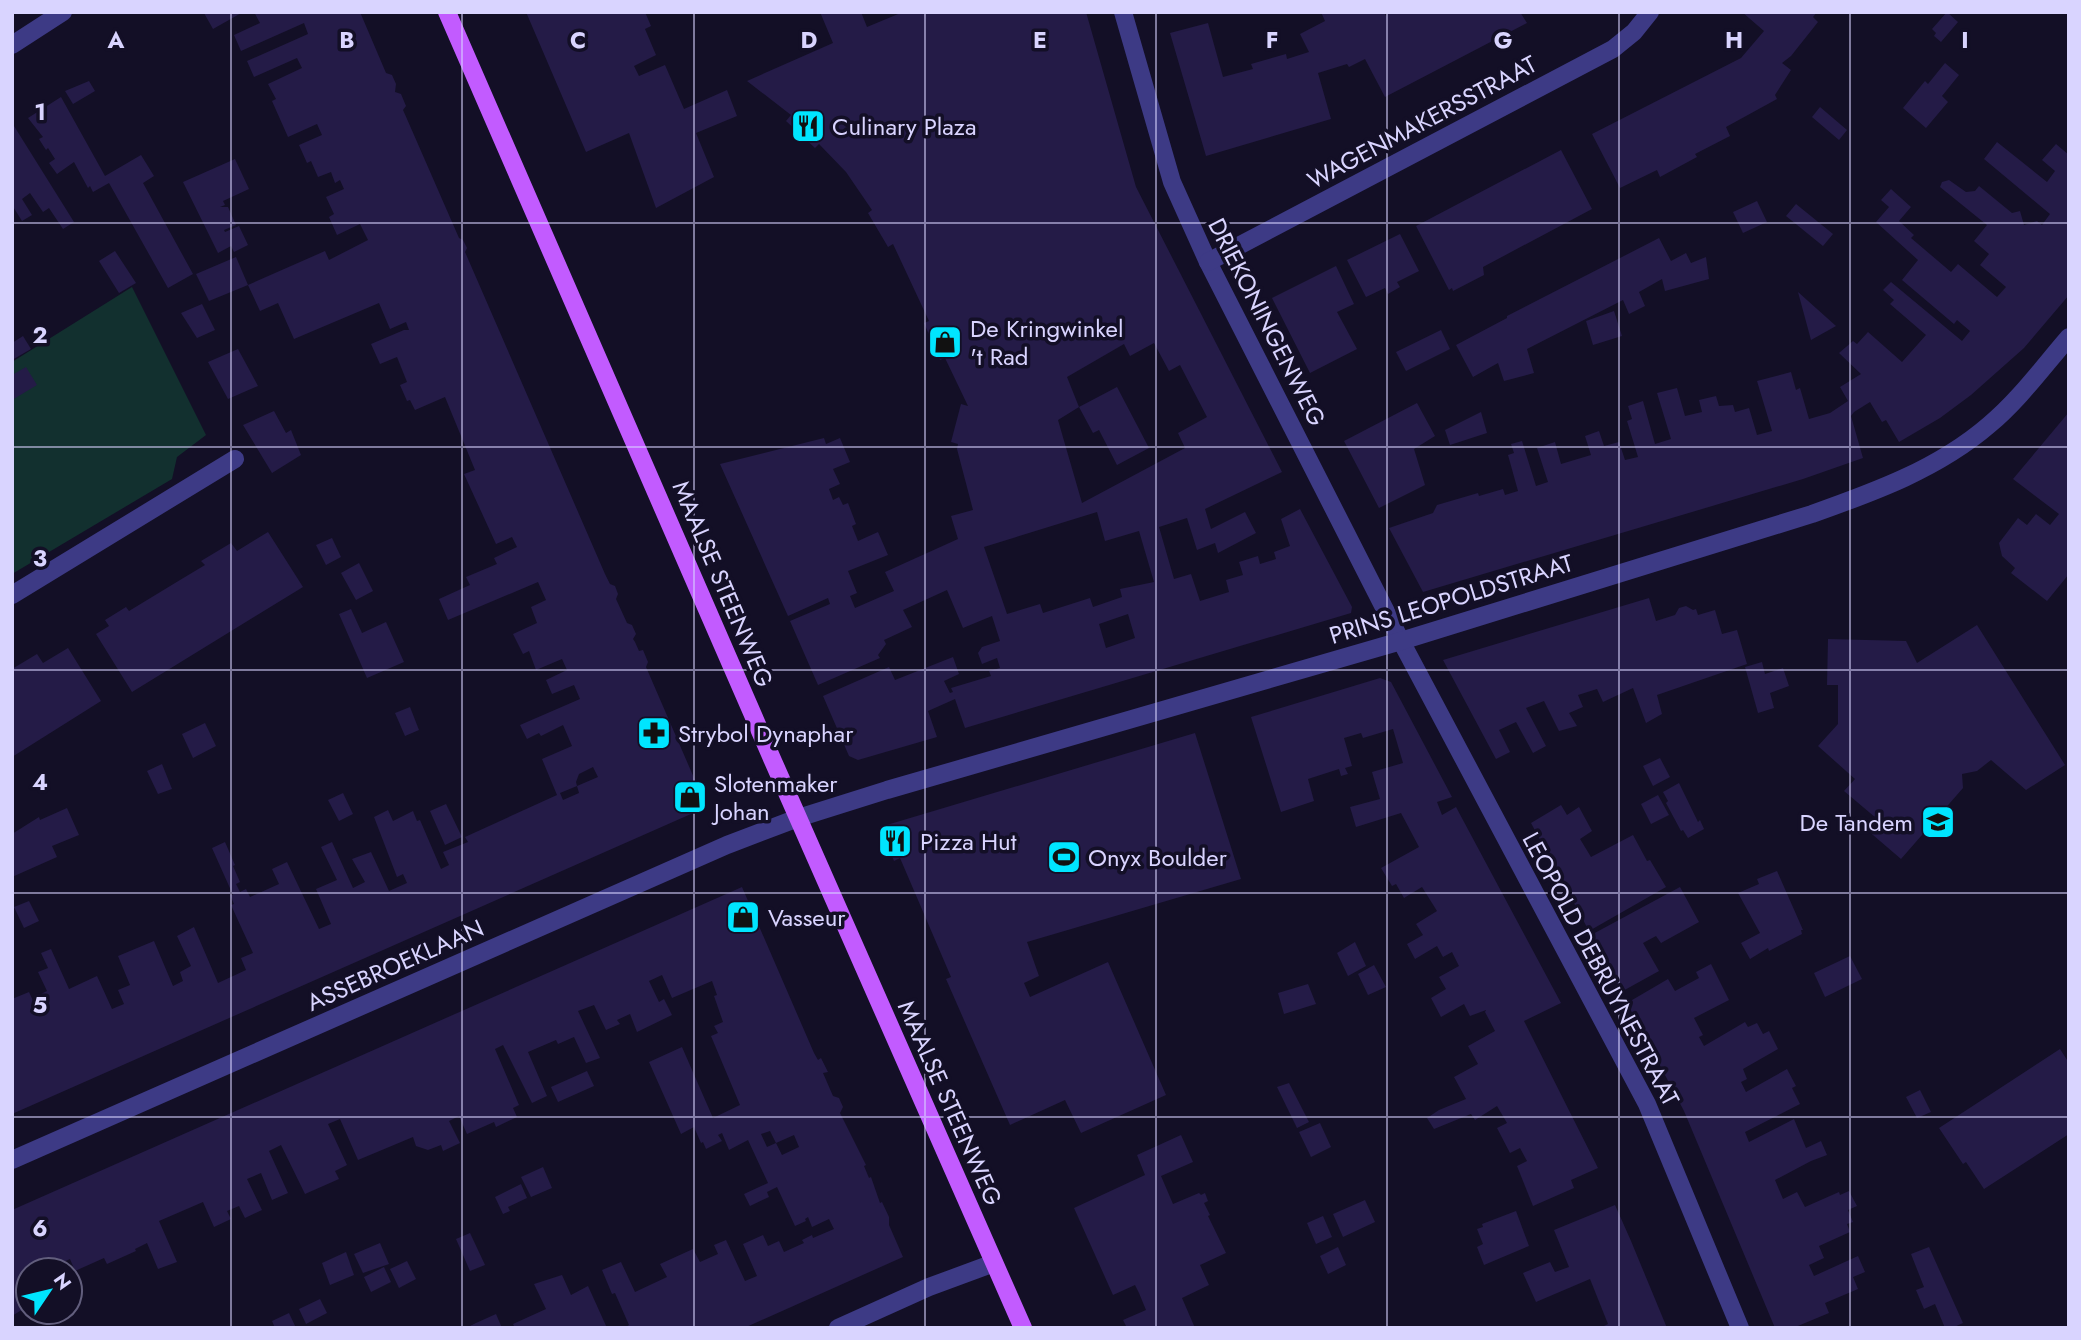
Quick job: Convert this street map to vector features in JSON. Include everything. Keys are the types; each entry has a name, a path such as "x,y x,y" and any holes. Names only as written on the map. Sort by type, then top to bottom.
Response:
{"main road":[{"name":"MAALSE STEENWEG","path":"447,12 1023,1328"}],"street":[{"path":"12,45 63,12"},
{"name":"DRIEKONINGENWEG","path":"1123,12 1172,183 1208,262 1401,641"},
{"name":"WAGENMAKERSSTRAAT","path":"1208,262 1613,49 1634,32 1650,12"},
{"name":"PRINS LEOPOLDSTRAAT","path":"798,818 1401,641 1812,514 1902,480 1989,426 2017,399 2069,337"},
{"path":"12,595 235,459"},
{"name":"LEOPOLD DEBRUYNESTRAAT","path":"1401,641 1647,1104 1740,1328"},
{"name":"ASSEBROEKLAAN","path":"12,1160 727,845 798,818"},
{"path":"838,1328 929,1287 994,1263"}],"green space":[{"path":"132,287 206,435 177,457 172,479 12,574 12,362"}],"building":[{"path":"243,12 213,29 204,13"},
{"path":"254,12 360,12 386,73 392,75 396,84 395,92 401,94 406,106 403,110 459,238 467,248 465,252 605,574 610,584 615,586 618,594 616,599 627,623 632,625 636,634 633,639 639,651 643,650 648,662 646,667 704,801 700,810 12,1114 12,999 29,992 35,1005 42,1001 39,995 47,991 38,972 48,968 41,953 51,949 69,989 97,976 112,1009 124,1004 118,990 130,985 118,956 154,941 173,986 183,981 180,972 191,966 177,936 194,927 218,983 246,970 241,958 253,953 231,905 234,904 230,895 233,895 212,848 225,842 240,882 236,884 240,892 246,889 250,897 279,884 272,869 287,862 319,929 331,924 316,889 337,880 321,847 332,842 353,888 365,882 352,859 371,852 389,891 407,883 403,874 397,877 374,817 388,810 393,821 413,811 417,821 420,820 441,869 449,865 443,852 468,842 465,837 557,795 542,759 572,746 563,725 541,736 539,733 527,739 520,725 580,699 574,685 552,694 546,680 567,670 562,659 536,670 529,651 523,654 513,634 537,623 531,607 546,600 538,582 448,620 439,599 470,585 466,577 497,564 494,558 517,547 512,537 496,544 464,474 475,470 445,397 415,410 410,400 407,401 400,385 407,382 397,357 380,364 371,344 409,330 406,322 390,329 379,303 294,339 278,303 260,311 248,285 325,251 329,260 368,240 360,224 337,235 329,217 334,214 326,197 344,189 340,180 335,183 331,172 318,177 311,161 307,163 299,145 322,135 317,124 288,137 272,101 276,99 268,84 302,68 297,58 254,77 247,61 308,34 304,23 241,51 234,35 260,23","holes":["593,767 598,777 577,786 579,774","577,786 579,793 563,800 560,793"]},
{"path":"526,12 645,12 651,26 645,29 656,55 634,66 639,76 665,65 684,109 727,90 737,116 696,133 714,177 656,208 629,133 586,152"},
{"path":"820,12 861,12 867,27 903,12 1086,12 1136,187 1282,472 1205,509 1211,529 1245,512 1256,533 1218,553 1215,543 1197,550 1187,518 1159,527 1174,579 1191,574 1200,601 1229,592 1226,580 1243,575 1239,562 1258,556 1260,564 1276,559 1274,552 1290,546 1281,519 1300,509 1352,607 1351,613 965,728 955,699 928,711 937,737 858,760 849,756 823,696 889,667 895,680 953,657 959,674 944,681 950,693 953,692 951,688 991,676 989,671 1000,668 997,658 982,664 978,653 982,647 1000,641 992,616 963,628 947,590 903,610 912,627 884,640 886,644 878,655 880,658 818,685 790,621 830,604 828,598 788,616 720,464 824,438 826,444 840,438 850,462 833,469 840,484 829,489 833,500 839,497 843,505 848,503 856,524 852,526 858,541 878,532 888,555 848,571 857,593 850,596 855,608 894,591 885,572 958,539 951,516 973,510 958,444 951,442 961,404 968,406 945,358 940,360 924,323 929,321 893,244 888,247 868,213 872,210 846,172 819,144 815,148 786,121 791,115 747,81 833,43","holes":["1154,343 1169,371 1180,365 1207,417 1178,433 1185,448 1082,503 1058,420 1079,407 1067,377 1124,344 1130,356","1097,512 1105,541 1139,531 1154,582 1120,589 1122,597 1093,607 1090,598 1043,613 1040,604 1007,614 984,547","1128,614 1135,638 1106,648 1099,624"]},
{"path":"1321,12 1384,12 1386,16 1388,12 1520,12 1527,23 1385,97 1365,59 1349,67 1347,64 1318,73 1331,119 1206,156 1170,33 1208,23 1223,77 1253,69 1251,64 1286,54 1287,59 1309,52 1300,34 1325,21"},
{"path":"1742,12 1817,12 1813,17 1818,22 1791,56 1782,63 1791,70 1775,95 1777,99 1726,127 1730,136 1695,154 1697,157 1660,177 1657,170 1620,188 1592,134 1741,58 1764,31"},
{"path":"1947,12 1958,22 1941,42 1934,36 1936,33 1932,29"},
{"path":"1945,63 1959,75 1942,96 1948,102 1926,128 1903,108 1925,81 1928,84"},
{"path":"89,81 95,91 73,104 65,91"},
{"path":"61,97 105,176 141,155 154,176 143,183 193,274 168,288 109,183 93,192 74,162 57,174 49,163 55,159 48,148 46,150 39,139 43,137 28,118"},
{"path":"1820,107 1847,130 1839,140 1812,117"},
{"path":"14,126 74,222 63,229 49,208 43,212 30,193 22,199 32,215 22,221 12,205"},
{"path":"1997,142 2047,182 2055,171 2042,160 2056,144 2069,155 2069,295 2024,348 1971,395 1940,418 1899,442 1886,420 1882,422 1870,402 1851,416 1863,458 1803,479 1423,592 1389,528 1433,513 1437,505 1478,493 1479,496 1503,489 1505,495 1518,491 1508,455 1514,453 1511,444 1522,441 1536,486 1548,482 1537,448 1555,442 1561,464 1591,455 1585,436 1599,431 1604,446 1619,442 1625,460 1638,457 1627,421 1632,419 1628,406 1643,401 1655,444 1671,439 1657,393 1677,388 1685,416 1702,412 1699,400 1716,396 1719,406 1733,405 1735,412 1749,408 1757,435 1772,431 1757,381 1791,372 1796,390 1800,388 1809,419 1830,413 1848,401 1840,387 1861,374 1839,353 1853,341 1857,344 1868,332 1902,362 1926,335 1890,304 1894,300 1883,290 1891,282 1962,341 1970,331 1957,320 1954,324 1902,280 1918,260 1876,222 1889,207 1881,200 1891,189 1911,207 1899,221 1914,235 1911,238 1951,272 1958,264 1997,297 2006,287 1980,265 1989,254 1974,241 1987,225 1940,187 1942,182 1949,180 1966,192 1975,191 1979,186 2012,213 2020,211 2024,225 2037,221 2042,225 2050,214 1984,159"},
{"path":"1561,150 1592,209 1483,267 1484,275 1453,291 1452,288 1449,290 1416,226"},
{"path":"235,159 249,189 223,201 225,205 220,207 228,207 236,225 224,230 225,232 239,226 248,245 234,252 231,246 218,253 183,182"},
{"path":"1757,201 1767,222 1743,233 1733,212"},
{"path":"1796,204 1833,234 1823,246 1786,216"},
{"path":"1400,234 1419,271 1397,282 1400,287 1388,294 1385,288 1366,297 1347,260"},
{"path":"1659,238 1671,261 1686,253 1691,263 1706,257 1709,279 1665,291 1662,279 1639,292 1645,306 1629,314 1623,300 1527,349 1534,373 1504,381 1498,363 1473,377 1456,345"},
{"path":"115,251 136,283 119,293 99,261"},
{"path":"236,257 248,285 209,301 196,274"},
{"path":"1336,266 1354,304 1337,312 1357,349 1310,373 1272,298"},
{"path":"1798,292 1836,326 1811,340"},
{"path":"202,304 215,330 197,338 181,313"},
{"path":"1614,311 1622,336 1593,345 1586,321"},
{"path":"1441,330 1450,349 1406,371 1396,352"},
{"path":"23,336 31,349 12,360 12,343"},
{"path":"238,349 258,386 228,399 208,362"},
{"path":"26,367 37,385 12,400 12,375"},
{"path":"1117,387 1149,448 1117,465 1099,430 1093,433 1079,407"},
{"path":"1417,403 1435,436 1414,449 1425,485 1379,508 1344,441"},
{"path":"274,411 286,433 291,430 301,455 272,473 243,425"},
{"path":"1481,412 1487,433 1450,445 1445,430"},
{"path":"2069,412 2069,574 2047,601 2011,573 2015,568 2002,556 1999,543 2018,518 2027,525 2036,514 2050,525 2059,514 2013,479"},
{"path":"268,532 303,587 132,692 96,634 109,626 105,620 126,607 129,611 205,565 201,561 231,543 237,551"},
{"path":"332,538 341,557 326,565 316,545"},
{"path":"359,563 373,591 356,600 341,573"},
{"path":"1649,598 1656,621 1675,615 1679,608 1686,606 1696,609 1698,615 1715,610 1722,634 1737,630 1747,664 1657,695 1662,714 1646,723 1633,688 1603,702 1597,689 1578,695 1583,707 1569,713 1577,726 1559,731 1544,701 1526,708 1546,746 1533,753 1516,722 1499,730 1510,752 1496,759 1443,660"},
{"path":"351,609 362,633 386,622 404,662 367,678 339,614"},
{"path":"1977,625 2065,765 2026,790 1991,760 1977,771 1962,774 1963,788 1901,859 1866,829 1876,818 1844,791 1855,779 1818,746 1838,724 1838,685 1827,685 1828,639 1906,641 1917,663"},
{"path":"68,648 101,701 12,757 12,669 37,654 43,663"},
{"path":"1762,662 1765,674 1783,668 1789,686 1770,693 1774,708 1758,713 1745,667"},
{"path":"1380,678 1391,682 1452,797 1437,802 1442,815 1456,807 1561,1003 1524,1021 1598,1168 1571,1180 1574,1188 1533,1206 1517,1166 1527,1161 1520,1148 1510,1153 1497,1128 1507,1123 1497,1106 1475,1120 1471,1114 1434,1129 1427,1118 1466,1099 1454,1077 1478,1064 1468,1046 1495,1031 1486,1010 1470,1016 1464,1004 1441,1017 1431,998 1446,989 1439,977 1459,966 1452,952 1443,957 1437,946 1415,959 1407,944 1423,935 1416,924 1437,911 1422,887 1404,898 1396,884 1392,886 1381,868 1419,847 1401,813 1356,827 1350,807 1380,799 1372,772 1403,763 1393,729 1363,738 1361,733 1344,738 1352,766 1345,768 1348,774 1341,776 1339,769 1308,779 1314,801 1281,812 1251,717"},
{"path":"410,707 419,730 405,736 395,713"},
{"path":"205,723 216,746 193,758 182,734"},
{"name":"Onyx Boulder","path":"1195,733 1241,879 1027,942 1039,976 1024,983 1030,997 1108,962 1166,1095 1081,1133 1065,1100 1010,1125 946,979 951,977 900,858 894,861 880,827"},
{"path":"1660,758 1670,777 1653,786 1643,766"},
{"path":"162,764 172,789 158,794 147,771"},
{"path":"1679,783 1704,829 1688,838 1683,830 1681,831 1663,792"},
{"path":"343,793 353,814 339,821 328,800"},
{"path":"1658,795 1669,815 1651,824 1641,804"},
{"path":"446,804 462,837 445,845 430,811"},
{"path":"1561,805 1567,815 1579,807 1592,831 1580,839 1591,857 1633,835 1647,861 1650,860 1666,887 1589,931 1531,823"},
{"path":"67,808 79,835 52,846 57,857 12,877 12,834 39,817 40,820"},
{"path":"1777,871 1803,930 1802,934 1769,951 1768,948 1750,959 1741,943 1760,933 1738,893 1759,884 1757,879"},
{"path":"742,887 814,1053 818,1060 821,1058 828,1072 823,1073 833,1096 839,1098 843,1107 840,1113 866,1165 864,1166 880,1203 882,1202 889,1217 889,1225 903,1257 744,1328 624,1328 629,1325 602,1270 621,1262 635,1292 667,1277 660,1264 693,1249 700,1262 718,1254 714,1245 726,1240 745,1281 757,1276 743,1244 763,1235 768,1246 779,1241 784,1252 804,1243 802,1240 812,1235 813,1238 834,1229 829,1219 812,1227 808,1217 806,1221 795,1226 777,1187 767,1192 769,1197 750,1206 744,1194 768,1183 748,1140 729,1150 722,1133 718,1135 722,1141 706,1149 694,1127 681,1134 649,1062 682,1047 713,1118 740,1105 711,1036 718,1033 714,1026 723,1022 712,981 672,998 662,975 649,981 659,1002 664,999 672,1015 637,1032 630,1014 617,1020 620,1024 606,1030 594,1005 578,1011 600,1058 586,1063 574,1037 558,1044 556,1040 528,1052 547,1096 532,1103 503,1045 495,1049 519,1105 513,1108 517,1117 496,1127 494,1122 467,1134 459,1116 449,1121 460,1143 443,1151 441,1145 428,1150 416,1146 413,1137 358,1160 340,1119 328,1124 347,1165 335,1171 339,1179 305,1194 281,1145 269,1151 288,1193 272,1200 261,1173 247,1179 262,1210 245,1218 239,1206 227,1211 231,1219 214,1227 203,1202 159,1221 177,1262 158,1269 147,1243 107,1264 104,1258 84,1267 84,1256 14,1256 12,1316 12,1210","holes":["770,1131 776,1143 767,1147 761,1134","794,1135 799,1147 782,1155 776,1143"]},
{"path":"1680,887 1699,922 1661,943 1656,936 1643,943 1659,971 1621,992 1591,935"},
{"path":"29,901 39,921 24,928 14,907"},
{"path":"1355,942 1366,966 1348,976 1337,953"},
{"path":"1850,956 1862,979 1825,997 1814,973"},
{"path":"1711,964 1729,1000 1694,1018 1703,1035 1699,1037 1704,1046 1745,1022 1748,1027 1757,1023 1763,1034 1769,1031 1778,1049 1743,1069 1747,1079 1741,1082 1746,1092 1787,1069 1796,1086 1792,1088 1800,1104 1745,1132 1749,1142 1794,1119 1806,1148 1821,1141 1827,1155 1775,1180 1783,1199 1797,1192 1805,1207 1839,1192 1840,1195 1849,1191 1857,1206 1848,1210 1853,1222 1847,1224 1850,1232 1819,1246 1824,1258 1809,1265 1814,1276 1858,1256 1865,1272 1853,1277 1858,1289 1825,1303 1829,1313 1793,1328 1775,1328 1684,1111 1627,1003 1668,979 1675,991 1699,978 1696,972"},
{"path":"1374,965 1386,987 1368,995 1358,974"},
{"path":"1308,984 1316,1004 1284,1014 1278,993"},
{"path":"2060,1049 2069,1063 2069,1134 1984,1189 1939,1128"},
{"path":"587,1071 594,1086 558,1102 551,1087"},
{"path":"1289,1083 1309,1122 1297,1128 1277,1087"},
{"path":"1920,1090 1931,1112 1917,1118 1906,1097"},
{"path":"1320,1123 1331,1147 1311,1157 1299,1132"},
{"path":"1181,1135 1193,1162 1161,1176 1173,1204 1205,1193 1208,1201 1204,1203 1210,1215 1208,1216 1226,1253 1200,1265 1209,1285 1182,1298 1195,1328 1127,1328 1123,1320 1146,1310 1139,1293 1135,1285 1113,1295 1074,1208 1145,1175 1137,1155"},
{"path":"543,1167 552,1188 531,1197 521,1177"},
{"path":"521,1184 527,1198 508,1207 510,1211 503,1214 495,1197"},
{"path":"1365,1200 1375,1222 1343,1237 1333,1214"},
{"path":"1615,1205 1667,1328 1600,1328 1608,1324 1590,1279 1536,1302 1523,1273 1550,1262 1555,1272 1569,1267 1554,1230"},
{"path":"1516,1211 1529,1246 1484,1265 1477,1247 1483,1244 1477,1229 1483,1227 1482,1224"},
{"path":"1323,1216 1332,1237 1316,1244 1307,1223"},
{"path":"470,1233 485,1265 470,1271 456,1239"},
{"path":"380,1243 389,1264 363,1273 354,1254"},
{"path":"1338,1247 1346,1265 1328,1274 1320,1256"},
{"path":"1929,1247 1963,1323 1952,1328 1945,1328 1935,1304 1924,1309 1916,1290 1924,1287 1911,1254"},
{"path":"346,1252 354,1275 330,1285 322,1263"},
{"path":"407,1261 416,1279 399,1288 390,1269"},
{"path":"384,1267 391,1282 371,1292 364,1277"},
{"path":"562,1275 571,1295 588,1286 607,1328 515,1328 513,1324 546,1309 534,1284"},
{"path":"320,1299 327,1313 306,1324 299,1309"},
{"path":"289,1313 296,1328 275,1328 272,1321"},
{"path":"496,1314 502,1328 466,1328 476,1323"}],"place":[{"name":"Culinary Plaza","path":"808,126"},
{"name":"De Kringwinkel 't Rad","path":"945,342"},
{"name":"Strybol Dynaphar","path":"654,733"},
{"name":"Slotenmaker Johan","path":"690,797"},
{"name":"De Tandem","path":"1938,822"},
{"name":"Pizza Hut","path":"895,841"},
{"name":"Onyx Boulder","path":"1064,857"},
{"name":"Vasseur","path":"743,917"}]}
